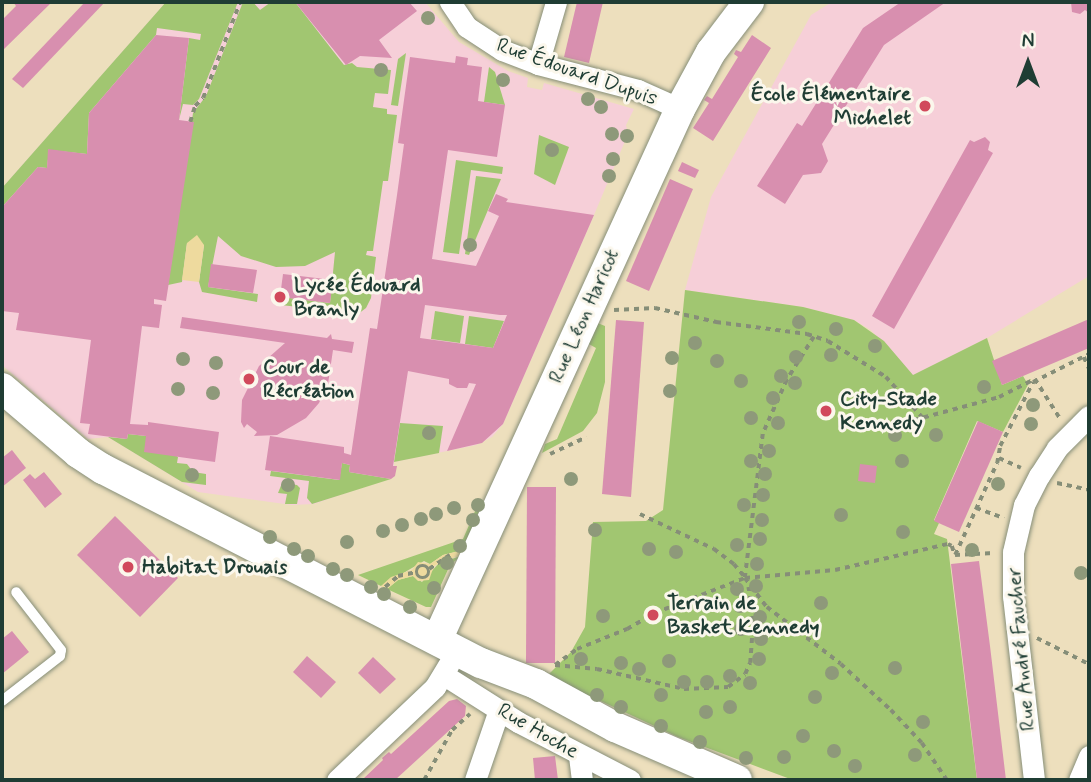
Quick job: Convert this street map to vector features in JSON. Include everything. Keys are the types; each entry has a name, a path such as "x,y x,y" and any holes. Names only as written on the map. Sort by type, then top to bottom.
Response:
{"main road":[{"name":"Rue Léon Haricot","path":"445,655 467,579 586,309 680,109 710,52 749,2"},
{"path":"2,388 94,464 374,608 445,655 486,666 545,674 615,727 737,780"},
{"path":"467,579 462,603 463,620 486,666 520,694 696,780"}],"street":[{"name":"Rue Édouard Dupuis","path":"450,2 463,22 479,36 538,64 629,88 680,109"},
{"path":"538,64 555,2"},
{"name":"Rue André Faucher","path":"1034,780 1017,628 1013,552 1019,523 1039,476 1069,434 1089,416"},
{"path":"337,780 445,655"},
{"name":"Rue Hoche","path":"445,655 492,705 579,756 631,780"},
{"path":"475,780 492,705 478,682 486,666"},
{"path":"579,756 582,780"},
{"path":"1079,780 1089,757"}],"lane":[{"path":"2,701 60,656 61,650 16,592"}],"path":[{"path":"190,122 195,106 204,98 240,2"},
{"path":"586,309 601,312 648,307 814,337 848,351 870,364 906,397 923,418"},
{"path":"545,674 597,669 684,689 729,687 745,674 752,652 753,621 745,578 763,434 788,380 814,337"},
{"path":"841,426 880,425 923,418 999,397 1020,390 1035,379 1089,354"},
{"path":"1083,357 1089,368"},
{"path":"1035,379 1069,434"},
{"path":"955,555 997,463 1000,446 1035,379"},
{"path":"976,508 1019,523"},
{"path":"640,514 714,549 734,564 767,607 841,664 891,710 922,743 947,780"},
{"path":"545,674 577,649 627,629 655,613 745,578 835,570 947,544 952,545 955,555"},
{"path":"955,555 1013,552"},
{"path":"374,608 392,580 417,572"},
{"path":"1017,628 1089,664"},
{"path":"424,780 452,730 492,705"}],"shaded area":[{"name":"Lycée Édouard Branly","path":"166,2 425,2 459,42 508,71 528,78 527,87 542,90 544,83 634,109 626,125 628,134 594,215 503,424 492,437 476,445 394,462 395,476 314,504 292,505 198,492 108,437 88,439 2,365 2,188"},
{"name":"École Élémentaire Michelet","path":"832,2 1089,2 1089,276 987,338 913,376 871,330 854,320 803,307 685,290 711,197 811,15"}],"green space":[{"path":"166,2 238,2 199,99 193,105 183,104 179,120 189,38 200,40 201,34 157,28 156,35 89,113 87,154 49,150 47,168 38,167 2,207 2,188"},
{"path":"243,2 253,2 260,10 271,2 295,2 344,65 352,63 357,67 391,70 388,94 375,93 373,107 387,109 387,114 397,115 388,181 383,181 373,251 367,251 366,255 376,257 371,298 366,308 358,314 281,305 282,297 330,303 335,252 305,266 276,267 241,256 218,236 208,287 258,294 257,302 202,292 199,282 204,245 187,243 182,282 168,285 193,113 206,96"},
{"path":"406,53 398,106 391,105 398,59"},
{"path":"489,67 495,72 505,105 484,102"},
{"path":"539,135 569,147 555,185 534,174"},
{"path":"456,160 503,167 502,174 471,170 459,254 443,252"},
{"path":"476,176 501,179 469,255 465,254"},
{"path":"685,290 803,307 854,320 884,341 913,375 987,338 1002,385 1023,376 1026,381 1031,379 1003,432 977,421 934,520 939,523 934,534 947,539 977,780 793,780 678,737 547,676 571,652 585,627 593,522 646,521 663,510"},
{"path":"435,311 464,316 460,343 431,339"},
{"path":"469,316 504,321 493,348 465,344"},
{"path":"595,322 605,326 605,382 597,413 583,431 542,453 545,444 557,439 596,348 587,343"},
{"path":"400,423 443,426 439,453 394,462"},
{"path":"128,434 146,436 178,457 177,463 187,464 193,472 206,474 206,485 182,482 108,437 127,439"},
{"path":"342,463 350,465 349,472 391,479 312,504 307,498 309,481 270,476 271,471 339,480"},
{"path":"282,483 300,488 297,504 285,504 287,494 278,493"},
{"path":"479,502 481,509 463,550 443,555 430,564 424,561 381,586 358,575 463,539"},
{"path":"461,556 450,565 431,607 387,589 398,580 413,576 422,582 439,563"}],"sand":[{"path":"197,235 204,245 199,282 182,280 187,243"},
{"path":"463,550 461,556 446,559 434,566 429,580 418,581 413,576 398,580 387,589 381,586 391,577 412,570 418,562 430,564 443,555"}],"building":[{"path":"13,2 52,2 2,51 2,20 16,6"},
{"path":"85,2 105,2 23,88 12,79"},
{"path":"295,2 409,2 417,11 379,40 392,58 360,56 346,65"},
{"path":"577,2 603,2 589,63 564,57"},
{"path":"901,2 946,2 884,45 822,144 828,161 821,173 803,175 785,204 757,186 797,123 802,126 863,28"},
{"path":"1071,2 1089,2 1089,13 1085,10 1080,14 1072,12"},
{"path":"156,35 189,38 179,120 194,122 166,301 154,299 154,304 162,305 159,328 142,326 130,424 148,425 148,422 219,432 215,462 144,452 146,436 128,434 127,439 88,434 90,424 80,423 91,340 16,330 19,313 2,311 2,207 38,167 47,168 48,149 87,154 89,113"},
{"path":"752,35 771,48 713,141 693,128 709,103 704,100 707,96 712,99 738,57 734,54 736,50 741,52"},
{"path":"456,56 468,58 467,65 482,67 478,101 505,105 497,157 448,150 432,259 476,266 499,216 488,211 496,194 508,199 506,202 594,215 503,424 482,443 447,451 476,384 469,383 467,388 457,388 449,384 449,379 408,371 393,466 397,466 395,476 391,479 349,472 350,465 342,463 340,480 265,470 270,436 344,447 344,453 351,455 370,328 377,329 397,195 404,144 398,143 410,57 455,63","holes":["425,305 507,315 493,348 420,338"]},
{"path":"985,137 990,142 988,150 993,153 894,329 872,316 970,140 974,142"},
{"path":"682,162 699,170 695,178 678,171"},
{"path":"670,179 693,189 649,291 626,281"},
{"path":"211,264 257,270 253,293 208,287"},
{"path":"283,274 333,280 330,303 280,297"},
{"path":"182,317 327,338 331,334 332,339 354,342 352,353 333,350 328,384 319,403 306,418 277,435 254,436 257,432 247,424 244,428 241,422 242,400 259,366 285,343 180,328"},
{"path":"1089,319 1089,348 1002,385 992,361"},
{"path":"616,320 644,322 631,497 602,494"},
{"path":"978,421 1003,432 959,532 934,521"},
{"path":"12,450 26,468 2,487 2,458"},
{"path":"860,464 877,466 875,483 858,481"},
{"path":"44,472 62,494 45,508 23,480 30,474 35,479"},
{"path":"527,487 556,487 555,663 526,663"},
{"name":"Habitat Drouais","path":"115,516 178,578 140,617 77,555"},
{"path":"979,561 1006,780 977,780 951,564"},
{"path":"12,631 29,652 2,674 2,639"},
{"path":"307,656 336,682 321,698 293,672"},
{"path":"373,657 396,679 380,694 358,673"},
{"path":"457,699 466,706 465,716 395,780 362,780 389,752 391,754 449,701"},
{"path":"555,756 558,780 535,780 533,758"}],"place":[{"name":"École Élémentaire Michelet","path":"925,106"},
{"name":"Lycée Édouard Branly","path":"280,297"},
{"name":"Cour de Récréation","path":"249,379"},
{"name":"City-Stade Kennedy","path":"826,411"},
{"name":"Habitat Drouais","path":"128,567"},
{"name":"Terrain de Basket Kennedy","path":"653,615"}]}
